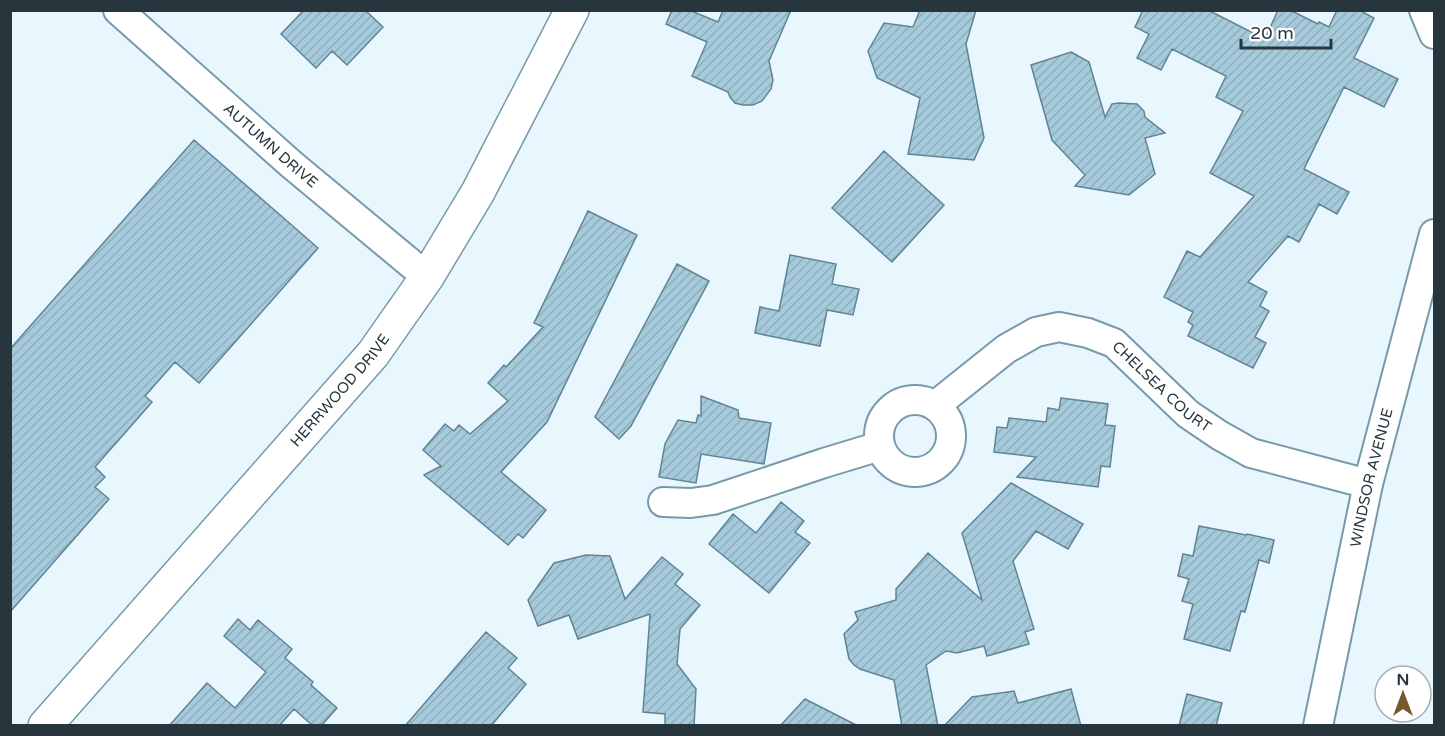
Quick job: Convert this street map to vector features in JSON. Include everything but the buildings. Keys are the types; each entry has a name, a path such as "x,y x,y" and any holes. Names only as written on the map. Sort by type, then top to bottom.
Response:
{"street":[{"name":"AUTUMN DRIVE","path":"118,10 291,164 427,277"},
{"name":"HERRWOOD DRIVE","path":"45,726 372,354 427,277 478,192 572,10"},
{"path":"1424,10 1434,34"},
{"name":"WINDSOR AVENUE","path":"1318,726 1368,484 1434,234"},
{"name":"CHELSEA COURT","path":"936,405 1006,349 1036,332 1059,327 1088,333 1114,343 1188,414 1251,453 1368,484"},
{"path":"911,399 924,400 936,405 951,425 952,438 949,450 942,461 932,469 920,472 907,471 895,466 886,458 880,446 878,433 881,421 899,403 911,399"},
{"path":"663,502 692,503 713,500 880,446"}]}
